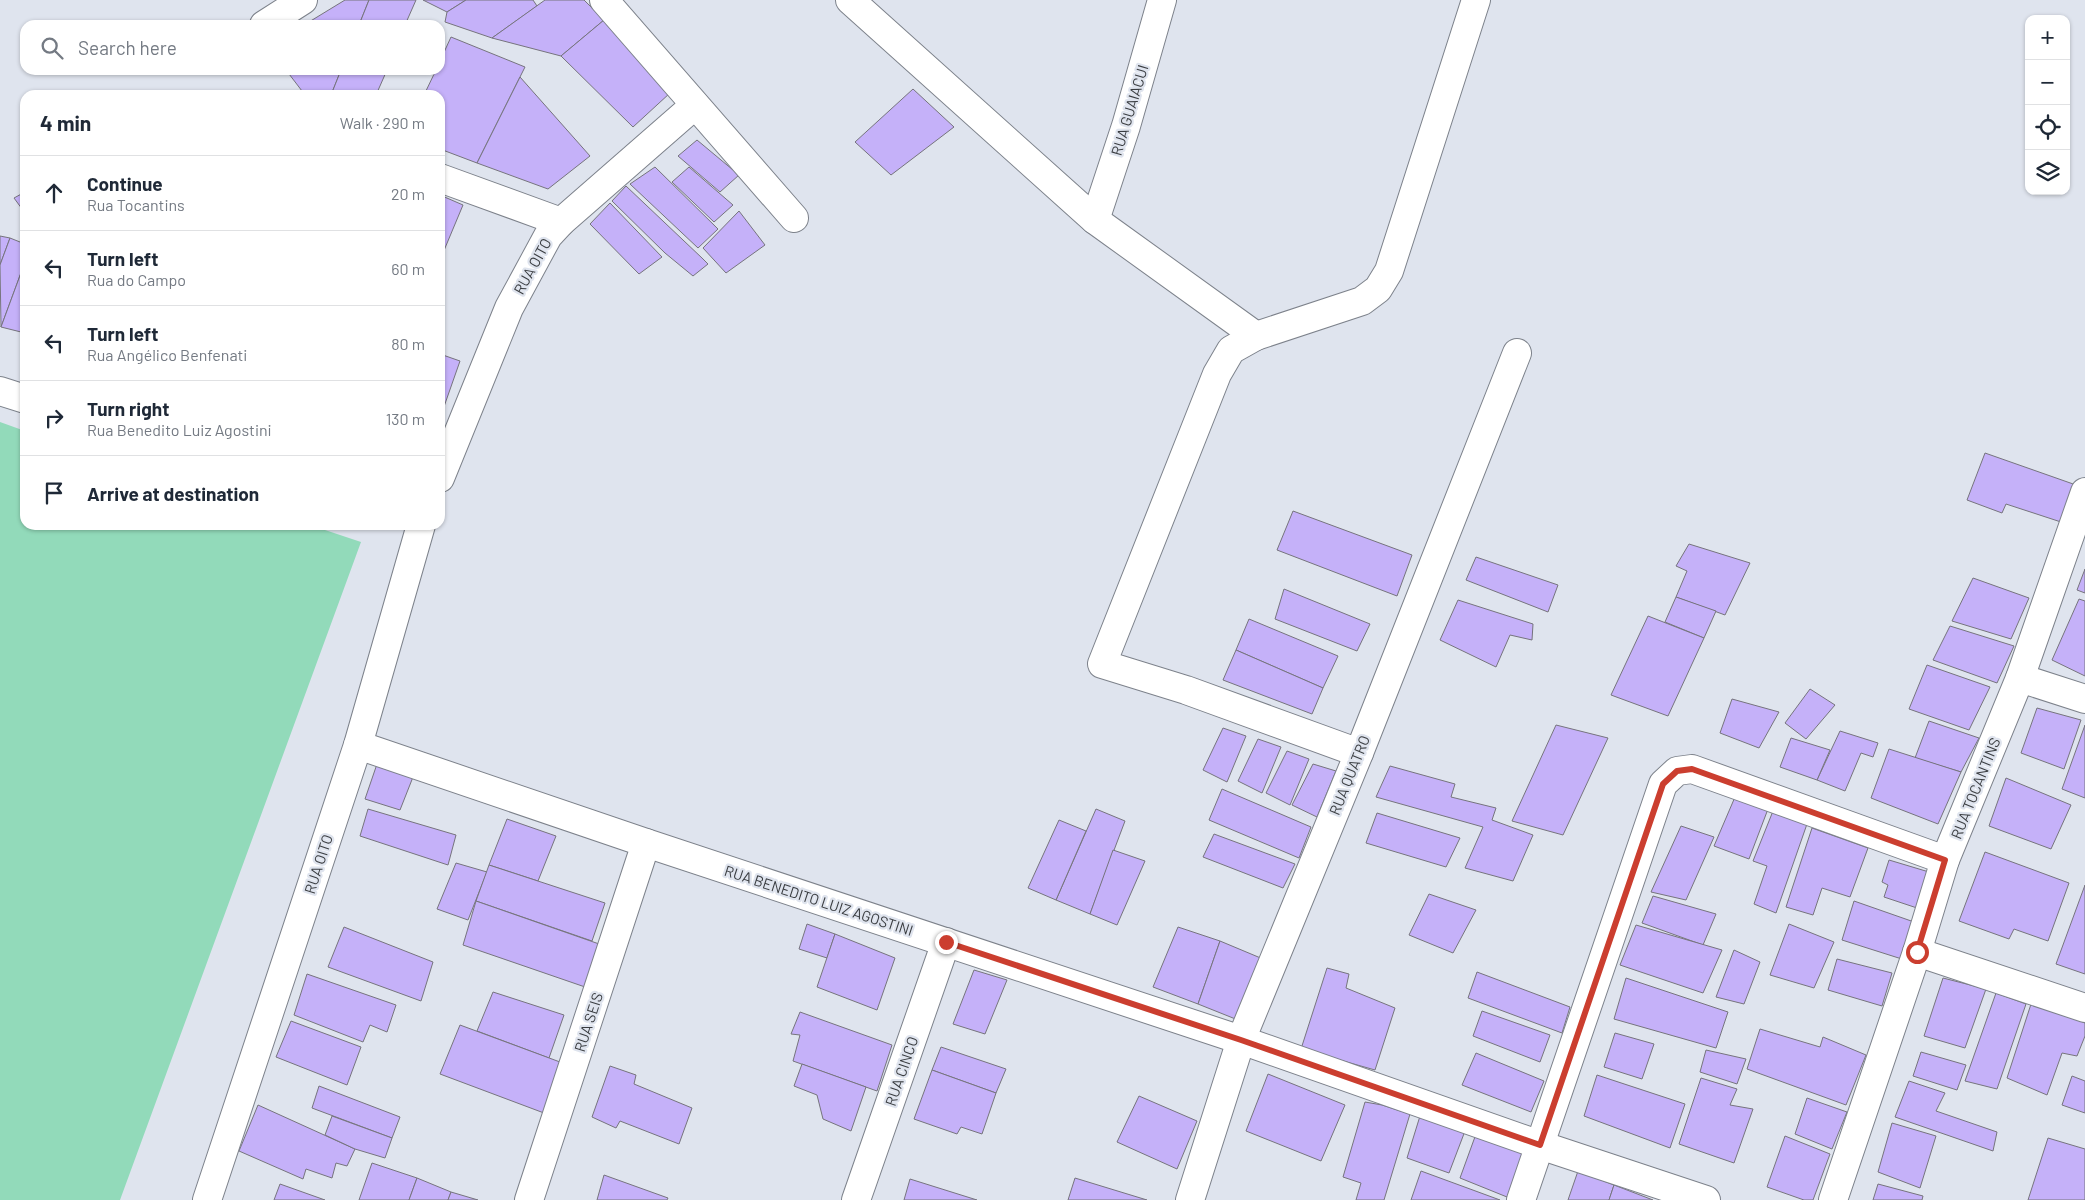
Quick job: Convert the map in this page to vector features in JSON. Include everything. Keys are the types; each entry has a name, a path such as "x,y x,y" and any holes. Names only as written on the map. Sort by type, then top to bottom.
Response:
{"street":[{"path":"272,20 302,0"},
{"path":"604,0 794,218"},
{"path":"850,0 1095,220 1256,336"},
{"name":"RUA GUAIACUI","path":"1095,220 1126,126 1162,0"},
{"path":"1359,753 1186,690 1102,664 1217,374 1231,350 1256,336 1362,301 1378,289 1389,271 1476,0"},
{"name":"RUA OITO","path":"445,466 509,308 548,236 561,222 695,105"},
{"path":"445,180 561,222"},
{"name":"RUA QUATRO","path":"1190,1200 1241,1040 1359,753 1517,353"},
{"path":"0,391 20,397"},
{"name":"RUA TOCANTINS","path":"1833,1200 1917,952 1945,860 2020,678 2085,492"},
{"name":"RUA OITO","path":"207,1200 358,745 420,530"},
{"path":"2020,678 2085,699"},
{"name":"RUA BENEDITO LUIZ AGOSTINI","path":"358,745 646,843 1241,1040 1540,1145 1706,1200"},
{"path":"1521,1200 1663,784 1677,771 1692,769 1945,860"},
{"name":"RUA SEIS","path":"529,1200 646,843"},
{"name":"RUA CINCO","path":"856,1200 946,942"},
{"path":"1917,952 2085,1008"}],"green space":[{"path":"0,422 20,429 20,530 325,530 361,542 120,1200 0,1200"}],"building":[{"path":"345,0 369,0 361,20 312,20"},
{"path":"369,0 416,0 407,20 361,20"},
{"path":"423,0 466,0 447,12"},
{"path":"466,0 533,0 537,6 492,38 445,22 447,12"},
{"path":"545,0 584,0 604,20 561,56 492,38"},
{"path":"604,20 670,93 633,127 561,56"},
{"path":"451,37 525,67 477,163 445,151 445,90 426,90 434,75 445,75 445,50"},
{"path":"290,75 339,75 333,90 301,90"},
{"path":"339,75 385,75 378,90 333,90"},
{"path":"520,77 590,156 548,189 477,163"},
{"path":"913,89 954,127 891,175 855,142"},
{"path":"697,140 739,175 720,192 678,156"},
{"path":"655,167 718,229 698,248 630,184"},
{"path":"689,167 733,205 714,222 672,182"},
{"path":"626,186 708,264 693,276 665,253 612,201"},
{"path":"20,195 20,206 14,198"},
{"path":"445,197 463,205 445,248"},
{"path":"610,203 662,257 639,274 590,224"},
{"path":"739,211 765,245 726,273 703,248"},
{"path":"0,236 10,238 0,265"},
{"path":"10,238 20,242 20,276 1,327 0,265"},
{"path":"20,276 20,332 1,327"},
{"path":"445,356 460,361 445,404"},
{"path":"1985,453 2076,485 2061,522 2006,504 2002,513 1967,500"},
{"path":"1293,511 1412,555 1397,596 1277,550"},
{"path":"1689,544 1750,563 1725,615 1676,597 1687,571 1676,566"},
{"path":"1476,557 1558,585 1548,612 1466,580"},
{"path":"2085,569 2085,593 2077,590"},
{"path":"1973,578 2029,598 2011,639 1952,621"},
{"path":"1284,589 1370,624 1357,651 1275,619"},
{"path":"1676,597 1716,611 1704,638 1665,622"},
{"path":"2079,599 2085,601 2085,676 2052,660"},
{"path":"1458,600 1533,624 1532,640 1510,635 1496,667 1440,640"},
{"path":"1648,616 1704,638 1668,716 1611,695"},
{"path":"1249,619 1338,656 1323,688 1236,650"},
{"path":"1950,626 2014,646 1997,683 1933,660"},
{"path":"1236,650 1323,688 1312,714 1223,680"},
{"path":"1927,665 1990,687 1969,730 1909,709"},
{"path":"1810,689 1835,705 1806,739 1785,723"},
{"path":"1732,699 1779,712 1759,748 1720,733"},
{"path":"2037,708 2081,720 2064,769 2021,753"},
{"path":"1929,721 1979,738 1961,772 1915,758"},
{"path":"1556,725 1608,738 1563,835 1512,821"},
{"path":"2085,725 2085,798 2062,789"},
{"path":"1223,728 1246,736 1227,782 1203,770"},
{"path":"1840,731 1878,743 1873,757 1861,753 1845,791 1817,780"},
{"path":"1791,738 1830,750 1817,780 1780,767"},
{"path":"1258,739 1281,747 1262,793 1238,781"},
{"path":"1889,749 1961,772 1938,824 1871,798"},
{"path":"1287,751 1309,759 1290,805 1266,793"},
{"path":"377,764 413,777 400,810 365,799"},
{"path":"1313,764 1336,771 1317,817 1292,805"},
{"path":"1390,766 1455,784 1451,797 1496,808 1492,820 1533,835 1513,881 1465,868 1483,827 1376,797"},
{"path":"2006,778 2071,805 2051,849 1989,826"},
{"path":"1222,789 1311,827 1299,858 1209,820"},
{"path":"1735,797 1768,809 1749,859 1714,846"},
{"path":"368,809 456,835 448,865 360,836"},
{"path":"1096,809 1125,821 1090,914 1056,900"},
{"path":"1773,811 1807,824 1776,913 1754,904 1767,866 1753,861"},
{"path":"1377,813 1460,838 1446,867 1366,843"},
{"path":"507,819 556,836 538,881 489,865"},
{"path":"1059,820 1086,831 1056,900 1028,888"},
{"path":"1681,826 1714,837 1686,900 1651,892"},
{"path":"1812,828 1868,848 1850,897 1822,888 1813,915 1786,907"},
{"path":"1214,834 1295,864 1283,888 1203,857"},
{"path":"1113,850 1145,861 1117,925 1090,914"},
{"path":"1985,852 2069,883 2048,941 2014,929 2009,939 1959,921"},
{"path":"1889,860 1929,872 1917,908 1884,897 1888,885 1882,882"},
{"path":"456,863 487,872 468,920 437,909"},
{"path":"489,865 605,903 592,941 476,901"},
{"path":"2085,885 2085,974 2056,964"},
{"path":"1429,894 1476,910 1453,953 1409,935"},
{"path":"1653,896 1716,914 1703,945 1642,923"},
{"path":"476,901 602,945 588,988 463,945"},
{"path":"1854,901 1917,923 1905,960 1842,940"},
{"path":"807,924 835,934 827,958 799,949"},
{"path":"1789,924 1834,942 1814,988 1770,975"},
{"path":"1636,925 1722,950 1703,993 1620,965"},
{"path":"344,927 433,962 421,1001 328,967"},
{"path":"1178,927 1220,941 1198,1004 1153,987"},
{"path":"835,934 895,958 877,1010 817,987"},
{"path":"1220,941 1263,959 1238,1020 1198,1004"},
{"path":"1734,950 1760,962 1744,1004 1716,997"},
{"path":"1837,959 1892,973 1882,1006 1828,990"},
{"path":"1327,968 1349,974 1346,988 1395,1008 1375,1070 1301,1049"},
{"path":"974,970 1007,980 985,1034 953,1024"},
{"path":"1477,972 1570,1007 1562,1033 1468,998"},
{"path":"307,974 396,1005 387,1032 370,1025 363,1042 294,1015"},
{"path":"1626,978 1728,1012 1716,1048 1614,1019"},
{"path":"1943,978 1986,989 1965,1048 1924,1036"},
{"path":"493,992 564,1015 549,1058 477,1031"},
{"path":"1996,993 2026,1004 1997,1089 1965,1081"},
{"path":"2032,1001 2085,1023 2085,1036 2077,1056 2062,1053 2047,1095 2007,1078"},
{"path":"1482,1011 1550,1035 1540,1062 1473,1036"},
{"path":"800,1012 892,1045 877,1091 793,1061 800,1035 791,1034"},
{"path":"291,1021 361,1047 347,1085 276,1057"},
{"path":"460,1025 560,1062 544,1113 440,1074"},
{"path":"1760,1029 1820,1047 1823,1037 1866,1055 1846,1105 1747,1069"},
{"path":"1615,1033 1654,1044 1642,1079 1604,1067"},
{"path":"941,1047 1006,1069 996,1093 932,1070"},
{"path":"1706,1050 1746,1059 1737,1084 1700,1072"},
{"path":"1921,1052 1966,1065 1957,1090 1913,1076"},
{"path":"1476,1053 1544,1081 1531,1112 1462,1085"},
{"path":"802,1064 866,1087 851,1131 823,1119 817,1095 794,1086"},
{"path":"610,1066 636,1075 634,1084 692,1108 679,1144 620,1121 616,1128 592,1117"},
{"path":"932,1070 996,1093 982,1134 961,1127 957,1134 914,1119"},
{"path":"1268,1074 1345,1105 1321,1161 1246,1131"},
{"path":"1597,1075 1685,1104 1670,1148 1584,1116"},
{"path":"2072,1076 2085,1081 2085,1113 2062,1105"},
{"path":"1701,1078 1737,1089 1730,1105 1753,1109 1734,1163 1679,1144"},
{"path":"1909,1081 1945,1093 1936,1111 1997,1132 1993,1151 1895,1117"},
{"path":"319,1086 400,1117 392,1138 312,1108"},
{"path":"1139,1096 1197,1121 1177,1169 1117,1142"},
{"path":"1807,1098 1847,1112 1832,1149 1795,1134"},
{"path":"1365,1102 1410,1114 1384,1200 1356,1200 1361,1183 1343,1177"},
{"path":"258,1105 355,1149 347,1166 336,1163 332,1178 306,1169 303,1179 239,1151"},
{"path":"332,1116 392,1138 385,1158 355,1149 325,1135"},
{"path":"1420,1116 1465,1131 1449,1173 1407,1158"},
{"path":"1892,1123 1936,1136 1920,1188 1878,1172"},
{"path":"1476,1134 1525,1153 1507,1197 1460,1178"},
{"path":"1785,1136 1830,1154 1813,1200 1804,1200 1767,1187"},
{"path":"2048,1138 2085,1149 2085,1200 2028,1200"},
{"path":"372,1163 417,1178 409,1200 359,1200"},
{"path":"1421,1171 1500,1200 1411,1200"},
{"path":"1578,1171 1614,1185 1609,1200 1568,1200"},
{"path":"604,1175 668,1198 667,1200 597,1200"},
{"path":"417,1178 451,1192 448,1200 409,1200"},
{"path":"1075,1178 1147,1200 1068,1200"},
{"path":"910,1179 977,1200 904,1200"},
{"path":"280,1184 325,1200 274,1200"},
{"path":"1878,1184 1923,1196 1922,1200 1873,1200"},
{"path":"1614,1185 1653,1200 1609,1200"},
{"path":"451,1192 478,1200 448,1200"}],"route":[{"path":"946,942 1241,1040 1540,1145 1663,784 1677,771 1692,769 1945,860 1917,952"}]}
